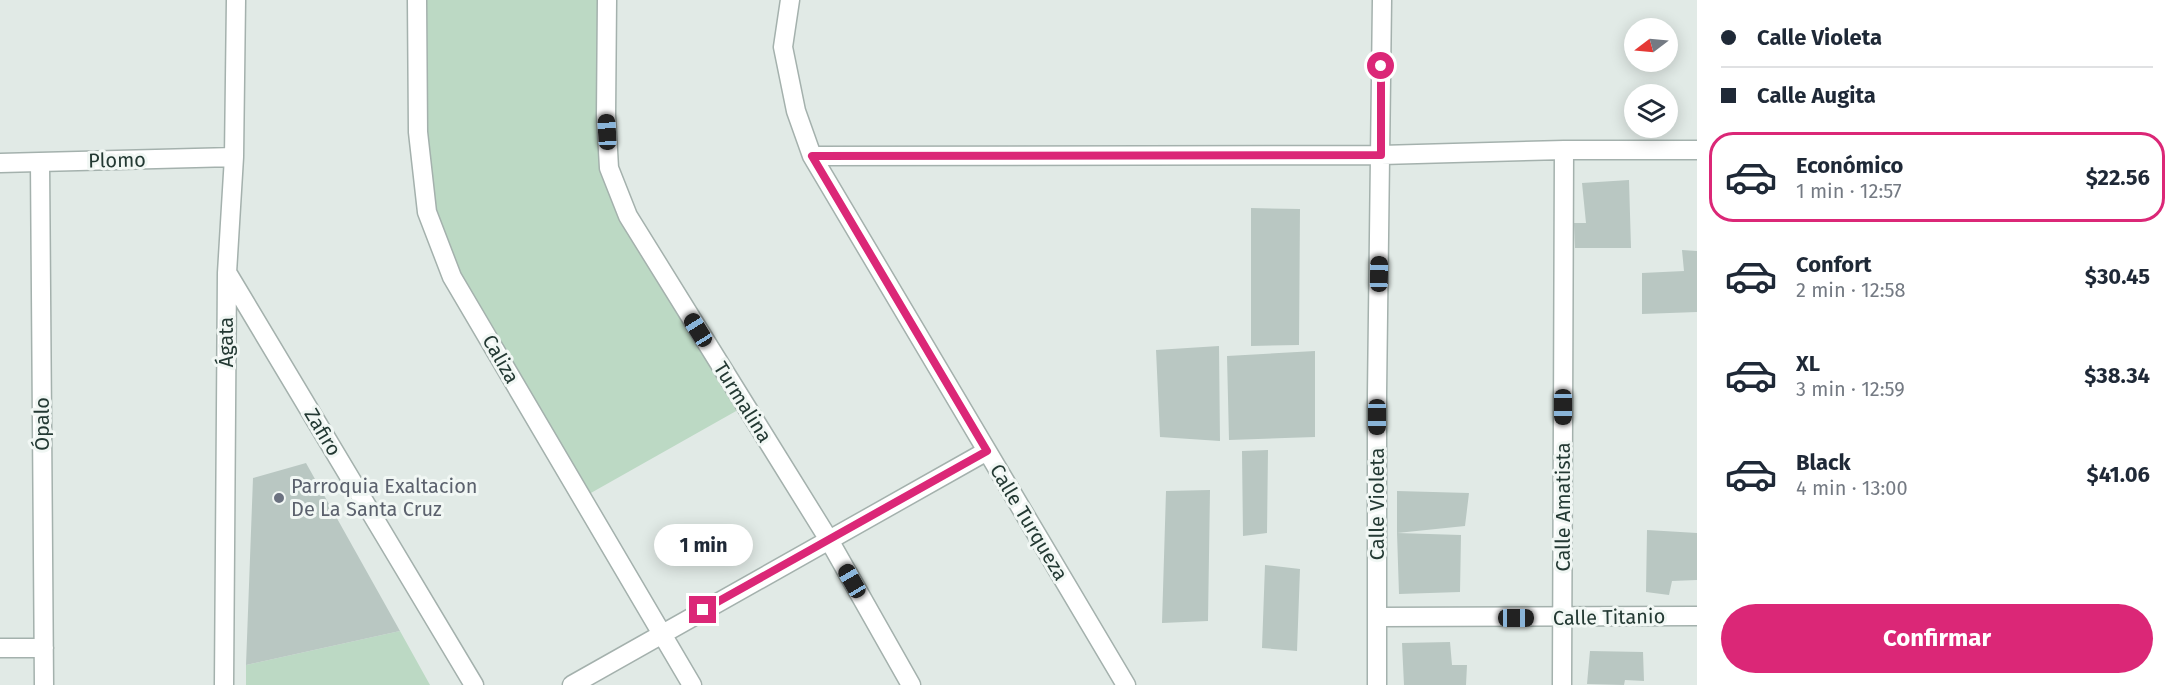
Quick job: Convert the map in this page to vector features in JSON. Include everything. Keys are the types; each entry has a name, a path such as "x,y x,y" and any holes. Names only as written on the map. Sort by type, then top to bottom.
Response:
{"street":[{"name":"Ágata","path":"224,685 227,273 234,157 236,0"},
{"name":"Caliza","path":"417,0 418,132 427,212 453,277 692,685"},
{"name":"Turmalina","path":"607,0 606,114 609,168 628,216 829,540 911,685"},
{"name":"Calle Turqueza","path":"790,0 783,47 796,111 812,156 1126,685"},
{"name":"Calle Violeta","path":"1377,685 1377,394 1382,0"},
{"path":"812,156 1381,155 1564,150 1697,150"},
{"name":"Calle Amatista","path":"1562,685 1564,150"},
{"name":"Plomo","path":"0,163 234,157"},
{"name":"Ópalo","path":"40,162 44,685"},
{"name":"Zafiro","path":"227,273 474,685"},
{"path":"572,685 987,451"},
{"name":"Calle Titanio","path":"1378,617 1697,616"},
{"path":"0,648 44,648"}],"green space":[{"path":"417,0 607,0 609,168 745,406 582,498 427,212"},
{"path":"400,631 430,685 246,685 246,665"}],"building":[{"path":"1629,180 1631,248 1575,248 1574,223 1586,223 1582,183"},
{"path":"1251,208 1300,209 1299,345 1251,346"},
{"path":"1682,250 1697,251 1697,312 1642,314 1642,273 1684,271"},
{"path":"1219,346 1220,441 1160,437 1156,350"},
{"path":"1315,351 1315,437 1229,440 1227,356"},
{"path":"1268,450 1267,533 1243,536 1242,451"},
{"path":"306,463 400,631 246,665 253,478"},
{"path":"1210,490 1208,621 1162,623 1166,491"},
{"path":"1397,491 1469,493 1465,526 1397,533"},
{"path":"1647,530 1697,533 1697,580 1672,581 1669,595 1646,592"},
{"path":"1397,533 1461,535 1460,592 1399,594"},
{"path":"1265,565 1300,569 1297,651 1262,648"},
{"path":"1450,642 1452,665 1467,665 1466,685 1404,685 1402,643"},
{"path":"1590,651 1643,652 1644,681 1625,680 1624,685 1587,684"}],"place":[{"name":"Parroquia Exaltacion De La Santa Cruz","path":"279,498"}],"route":[{"path":"703,610 987,451 812,156 1381,155 1381,66"}]}
